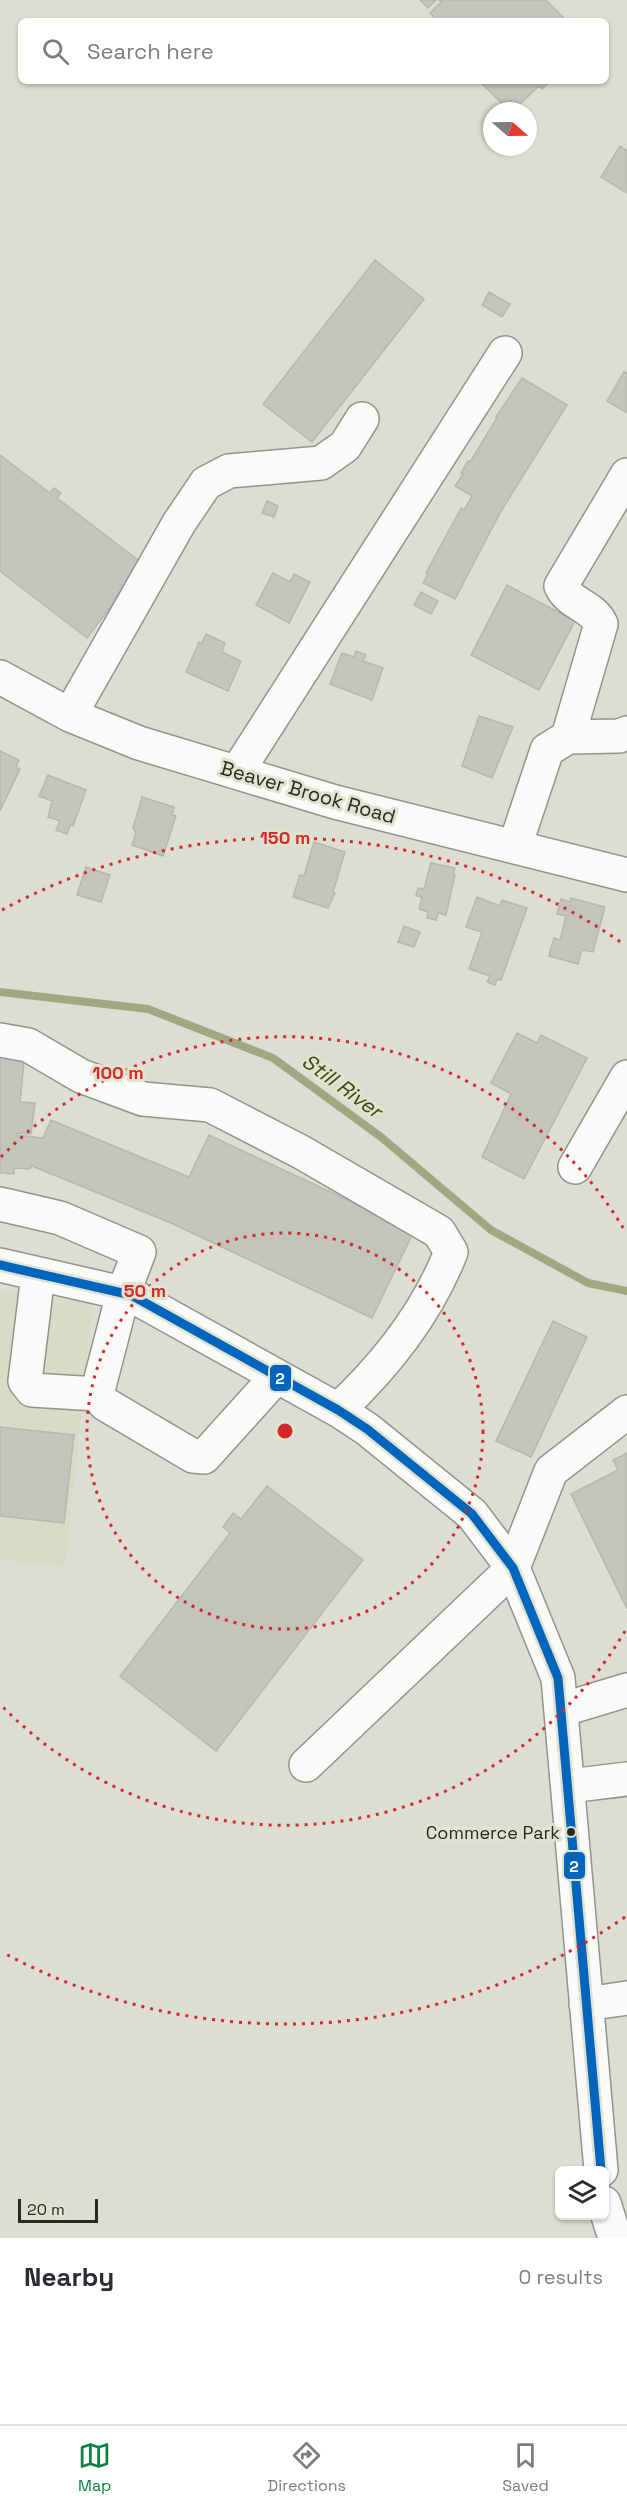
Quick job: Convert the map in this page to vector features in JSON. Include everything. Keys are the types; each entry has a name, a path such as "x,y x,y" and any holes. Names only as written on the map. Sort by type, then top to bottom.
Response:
{"street":[{"path":"237,772 505,352"},
{"path":"70,715 179,524 206,483 229,471 321,463 345,446 362,419"},
{"path":"568,737 602,624 596,612 566,596 561,586 627,475"},
{"name":"Beaver Brook Road","path":"0,677 70,715 139,743 335,802 627,875"},
{"path":"515,846 547,750 568,737 619,736 627,733"},
{"path":"0,1040 28,1045 81,1076 143,1099 210,1105 301,1152 440,1232 451,1252 443,1271 389,1358 339,1410"},
{"path":"574,1167 627,1077"},
{"path":"0,1204 60,1218 139,1252 123,1294 97,1394"},
{"path":"0,1264 38,1275 131,1295 339,1410 367,1429 472,1514 513,1568 558,1678 601,2166"},
{"path":"38,1275 25,1381 32,1390 97,1394 105,1404 193,1456 204,1457 277,1376"},
{"path":"306,1765 513,1568 551,1471 627,1412"},
{"path":"561,1710 627,1690"},
{"path":"569,1786 627,1779"},
{"path":"586,2004 627,1998"},
{"path":"609,2219 615,2238"}],"shaded area":[{"path":"0,1292 93,1303 65,1567 0,1560"}],"building":[{"path":"420,0 436,0 428,8"},
{"path":"439,0 546,0 564,18 435,18 430,13 441,2"},
{"path":"482,84 548,84 542,89 539,86 522,102 501,102"},
{"path":"620,146 627,151 627,193 601,177"},
{"path":"375,260 424,299 312,442 263,404"},
{"path":"489,292 510,304 502,317 482,305"},
{"path":"624,372 627,373 627,413 607,401"},
{"path":"522,378 567,405 500,513 455,599 423,583 428,574 426,573 461,508 464,510 472,496 455,486 463,474 461,473"},
{"path":"0,455 50,493 54,488 61,493 57,498 143,564 87,638 0,571"},
{"path":"267,501 278,506 274,517 262,513"},
{"path":"273,573 290,582 294,574 310,582 289,623 256,605"},
{"path":"507,585 575,621 539,690 471,655"},
{"path":"421,592 438,601 431,614 414,605"},
{"path":"206,634 225,643 222,652 241,661 228,691 186,672 199,642 201,644"},
{"path":"356,651 366,655 363,661 383,668 372,700 330,684 342,653 354,657"},
{"path":"479,716 513,727 492,778 462,766"},
{"path":"0,751 19,760 16,767 20,769 0,811"},
{"path":"48,775 86,790 73,826 70,825 67,834 56,830 60,821 48,817 52,801 39,796"},
{"path":"142,797 174,807 172,815 176,816 163,856 132,845 136,832 133,828"},
{"path":"314,842 345,852 333,892 335,893 328,908 293,897 300,875 304,876"},
{"path":"431,863 455,868 446,915 438,913 436,920 427,918 428,912 419,909 422,897 416,896 418,888 424,889"},
{"path":"86,867 110,875 101,902 77,895"},
{"path":"477,897 500,906 502,900 527,908 501,980 497,979 495,985 487,982 490,976 469,969 482,932 466,927"},
{"path":"571,898 605,907 593,952 582,950 578,964 549,956 554,938 560,940 566,916 557,914 561,899 570,902"},
{"path":"404,926 420,932 414,947 398,942"},
{"path":"517,1033 537,1043 541,1035 587,1058 524,1179 482,1157 511,1094 491,1083"},
{"path":"0,1051 25,1053 20,1102 35,1103 31,1134 17,1133 17,1135 43,1138 51,1120 189,1177 209,1135 414,1231 372,1318 171,1223 32,1166 30,1169 14,1168 14,1174 0,1173"},
{"path":"553,1321 587,1337 531,1457 496,1441"},
{"path":"0,1427 74,1435 64,1523 0,1516"},
{"path":"627,1453 627,1609 571,1494 618,1470 613,1460"},
{"path":"267,1486 363,1560 216,1751 120,1676 230,1533 223,1527 233,1513 241,1519"}],"waterway":[{"name":"Still River","path":"0,992 148,1009 273,1058 381,1137 491,1230 588,1283 627,1291"}],"transit line":[{"name":"2","path":"0,1265 131,1295 338,1410 367,1429 472,1514 513,1568 558,1678 601,2166"}],"place":[{"name":"Commerce Park","path":"571,1832"}]}
